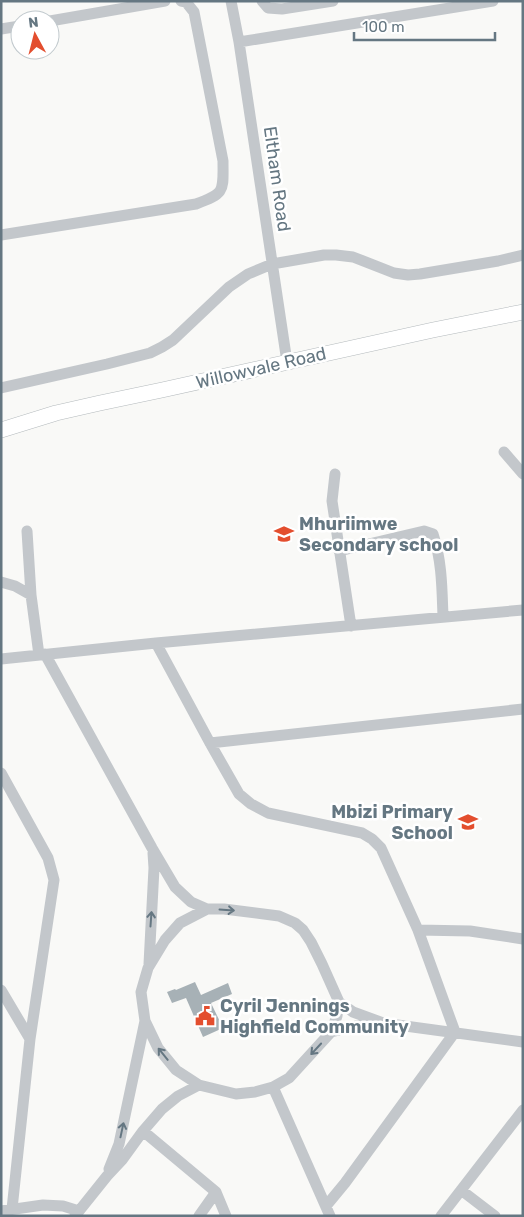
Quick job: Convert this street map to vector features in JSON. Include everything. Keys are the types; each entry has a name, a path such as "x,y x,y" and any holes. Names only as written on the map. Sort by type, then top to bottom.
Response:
{"main road":[{"name":"Willowvale Road","path":"1,430 56,413 432,330 523,312"}],"street":[{"path":"60,19 165,1"},
{"path":"1,236 196,204 211,199 219,193 223,186 223,161 194,12 186,2 182,1"},
{"name":"Eltham Road","path":"231,1 239,42 287,362"},
{"path":"262,1 268,8 282,9 333,1"},
{"path":"239,42 493,1"},
{"path":"1,388 150,353 173,340 228,287 248,274 272,264 336,254 353,257 394,273 408,275 498,261 523,255"},
{"path":"504,452 523,474"},
{"path":"335,474 332,501 351,626"},
{"path":"27,531 31,595 42,654 175,887 191,902 206,909 224,909 279,916 295,923 303,930 311,942 339,1002 353,1012 383,1023 523,1042"},
{"path":"339,551 424,531 433,534 441,572 443,617"},
{"path":"1,582 15,586 31,595"},
{"path":"1,659 523,610"},
{"path":"156,644 239,794 251,804 268,813 362,833 381,848 418,930 455,1032"},
{"path":"210,743 523,710"},
{"path":"1,773 48,858 54,880 7,1210 43,1205 63,1206 77,1213 162,1109 178,1096 199,1085"},
{"path":"152,848 154,868 148,968 141,992 145,1021 158,1048 176,1070 199,1085 236,1094 256,1092 273,1087 289,1078 331,1032 337,1016 339,1002"},
{"path":"148,968 164,940 180,923 206,909"},
{"path":"418,930 470,931 523,940"},
{"path":"1,990 30,1039"},
{"path":"107,1176 119,1144 145,1021"},
{"path":"331,1032 356,1026 383,1023"},
{"path":"328,1211 345,1183 455,1032"},
{"path":"273,1087 328,1211"},
{"path":"441,1216 523,1110"},
{"path":"142,1132 216,1192 226,1216"},
{"path":"461,1190 495,1216"},
{"path":"199,1216 216,1192"}],"building":[{"name":"Cyril Jennings Highfield Community","path":"195,982 201,995 228,983 232,994 211,1003 223,1028 203,1037 186,998 172,1003 167,992"}],"place":[{"name":"Mhuriimwe Secondary school","path":"284,534"},
{"name":"Mbizi Primary School","path":"468,822"},
{"name":"Cyril Jennings Highfield Community","path":"205,1016"}]}
